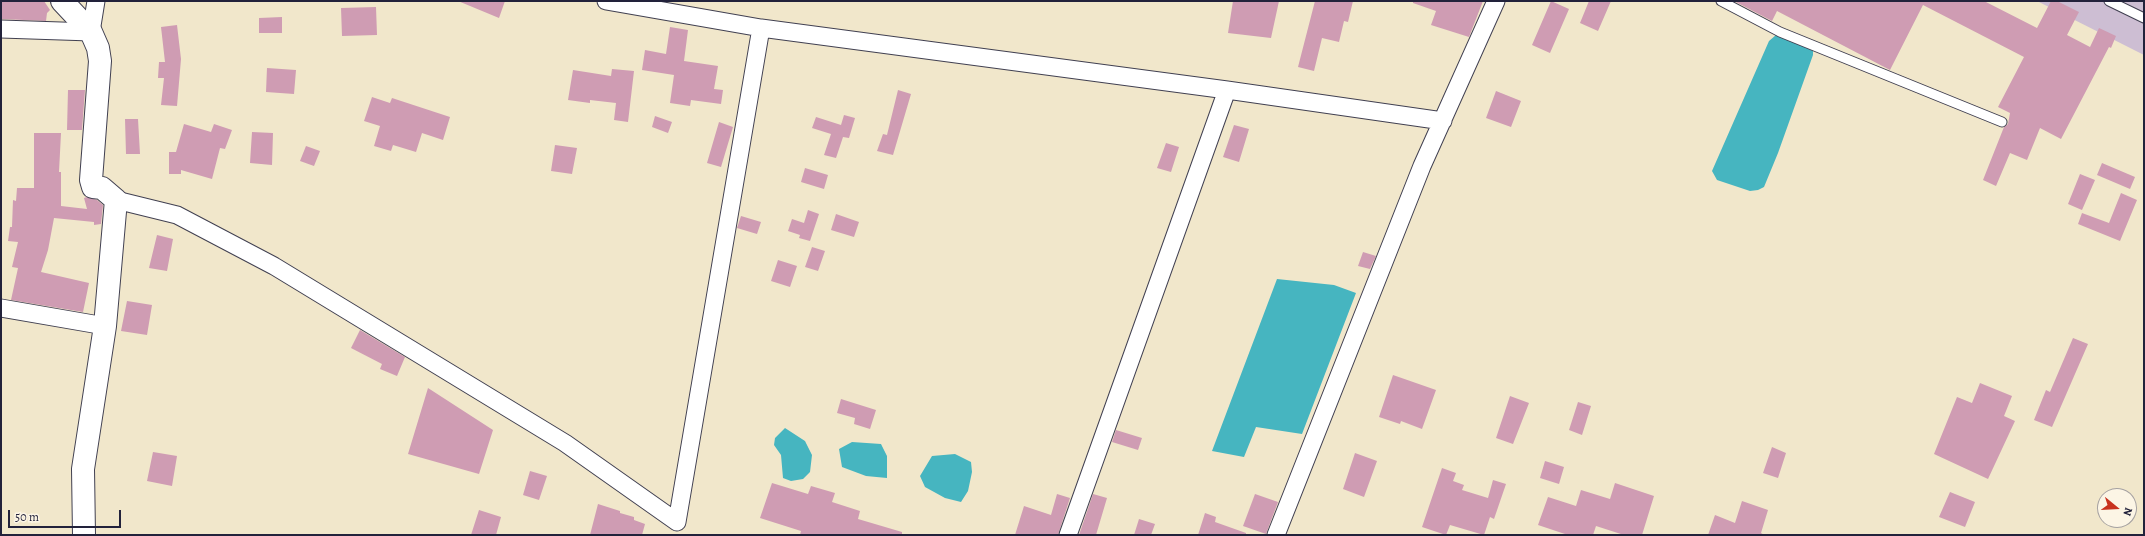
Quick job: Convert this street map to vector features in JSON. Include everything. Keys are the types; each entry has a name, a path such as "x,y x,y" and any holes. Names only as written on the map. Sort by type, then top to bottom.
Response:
{"main road":[{"path":"62,1 91,32 98,48 100,61 91,180 93,186 102,188 116,200 105,326 83,469 84,535"}],"street":[{"path":"1,29 91,32 96,1"},
{"path":"606,1 761,28 1227,90 1442,121"},
{"path":"1276,535 1422,166 1496,1"},
{"path":"116,200 177,215 274,266 565,443 677,522 761,28"},
{"path":"1068,535 1227,90"},
{"path":"1,308 105,326"}],"lane":[{"path":"1721,1 1780,32 2002,122"},
{"path":"2109,1 2144,18"}],"shaded area":[{"path":"2037,1 2144,1 2144,55"}],"water":[{"path":"1776,35 1806,47 1813,51 1813,55 1778,153 1764,187 1758,190 1750,191 1717,180 1712,171 1769,41"},
{"path":"1277,279 1334,285 1356,293 1302,434 1256,427 1244,457 1212,451"},
{"path":"785,428 805,441 812,455 810,472 803,479 791,481 783,478 781,455 774,445 775,438"},
{"path":"852,442 881,444 887,456 887,478 866,476 842,467 839,449"},
{"path":"955,454 971,462 972,472 968,491 961,502 945,498 925,487 920,476 932,456"}],"building":[{"path":"1,1 44,1 50,10 47,13 46,21 1,19"},
{"path":"458,1 505,1 499,18"},
{"path":"1233,1 1279,1 1271,38 1228,33"},
{"path":"1315,1 1353,1 1348,22 1344,21 1339,42 1322,38 1314,71 1298,67"},
{"path":"1413,1 1483,1 1469,37 1431,25 1436,11 1413,3"},
{"path":"1551,1 1569,9 1550,53 1532,45"},
{"path":"1589,1 1611,1 1598,31 1580,23"},
{"path":"1734,1 1984,1 2037,28 2051,1 2057,1 2079,12 2067,35 2090,47 2099,28 2116,36 2111,48 2109,47 2061,139 2040,128 2027,160 2010,153 1996,186 1983,180 2004,127 2008,124 2010,113 1998,107 2024,57 1923,5 1890,70 1777,11 1772,21"},
{"path":"376,7 377,35 342,36 341,8"},
{"path":"282,17 282,33 259,33 259,18"},
{"path":"177,25 181,59 177,106 161,105 164,78 158,78 159,62 165,62 161,27"},
{"path":"670,27 688,30 684,61 718,66 714,89 723,90 721,104 691,100 690,106 670,103 674,75 642,70 645,50 666,54"},
{"path":"267,68 296,70 294,94 266,92"},
{"path":"612,69 634,71 628,122 614,120 616,103 590,100 590,103 568,100 573,70 611,76"},
{"path":"68,90 85,90 82,130 67,130"},
{"path":"898,90 911,94 893,155 877,151 883,134 887,135"},
{"path":"1496,91 1521,101 1511,127 1486,118"},
{"path":"372,97 390,103 392,98 450,117 443,140 422,133 416,152 393,145 391,151 374,146 380,126 364,121"},
{"path":"844,115 855,118 849,138 843,137 836,158 824,155 831,134 812,128 816,117 841,125"},
{"path":"655,116 672,122 668,133 652,127"},
{"path":"125,119 138,119 140,154 126,154"},
{"path":"719,122 733,127 721,167 707,163"},
{"path":"184,124 211,132 214,124 232,130 225,149 220,148 212,179 181,170 181,174 169,174 169,152 176,152"},
{"path":"1234,125 1249,129 1239,162 1223,157"},
{"path":"252,132 273,133 272,165 250,163"},
{"path":"34,133 61,133 59,172 61,172 61,206 87,209 84,198 87,197 97,200 103,205 101,224 94,225 94,222 54,218 48,250 41,272 89,283 83,312 11,300 18,268 12,267 18,242 8,241 10,227 12,227 13,200 16,201 17,188 34,188"},
{"path":"1166,143 1179,147 1171,172 1157,168"},
{"path":"555,145 577,148 572,174 551,171"},
{"path":"306,146 320,151 314,166 300,161"},
{"path":"2102,163 2135,177 2130,189 2097,175"},
{"path":"805,168 828,175 824,189 801,182"},
{"path":"2080,174 2095,180 2082,210 2068,204"},
{"path":"2121,193 2137,200 2120,241 2078,224 2082,213 2109,223"},
{"path":"808,210 819,214 810,241 799,238 800,235 788,231 792,219 804,223"},
{"path":"836,214 859,222 854,237 831,230"},
{"path":"741,216 761,222 757,234 737,228"},
{"path":"157,235 173,239 167,271 149,268"},
{"path":"812,247 825,251 818,271 805,267"},
{"path":"1363,252 1376,256 1370,269 1358,266"},
{"path":"778,260 797,266 790,287 771,281"},
{"path":"127,301 152,305 147,335 121,331"},
{"path":"360,330 405,357 397,376 380,369 382,364 351,348"},
{"path":"2073,338 2088,344 2052,427 2034,420 2046,390 2050,392"},
{"path":"1393,375 1436,390 1422,429 1401,421 1400,424 1379,417"},
{"path":"1980,383 2012,396 2004,416 2015,421 1988,479 1934,454 1957,397 1972,403"},
{"path":"428,388 493,430 479,474 408,454"},
{"path":"1510,396 1529,403 1513,444 1496,438"},
{"path":"841,399 876,410 870,429 854,424 855,418 837,413"},
{"path":"1578,402 1591,406 1582,435 1569,430"},
{"path":"1116,430 1142,438 1138,450 1112,442"},
{"path":"1772,447 1786,453 1778,478 1763,473"},
{"path":"153,452 177,456 172,486 147,481"},
{"path":"1355,453 1377,461 1364,497 1343,489"},
{"path":"1545,461 1564,467 1559,484 1540,478"},
{"path":"1442,468 1456,473 1453,481 1464,485 1462,490 1488,498 1493,480 1506,484 1494,519 1490,517 1484,535 1450,525 1446,535 1422,527"},
{"path":"530,471 547,476 539,500 523,495"},
{"path":"772,483 808,494 811,486 835,493 832,502 860,511 858,519 902,532 902,535 800,535 801,531 760,518"},
{"path":"1615,483 1654,496 1642,535 1624,535 1596,526 1593,535 1568,535 1538,525 1548,497 1576,506 1581,490 1610,499"},
{"path":"1950,492 1975,502 1965,527 1939,517"},
{"path":"1057,494 1070,498 1058,535 1015,535 1024,506 1051,515"},
{"path":"1093,494 1107,498 1096,535 1079,535"},
{"path":"1255,494 1278,502 1266,534 1243,526"},
{"path":"1742,501 1768,510 1761,533 1764,535 1708,535 1715,515 1735,523"},
{"path":"598,504 620,511 620,513 634,517 634,520 645,524 642,535 590,535"},
{"path":"479,510 501,517 496,535 471,535"},
{"path":"1205,513 1216,517 1215,522 1246,533 1246,535 1198,535"},
{"path":"1139,519 1155,524 1151,535 1134,535"}]}
